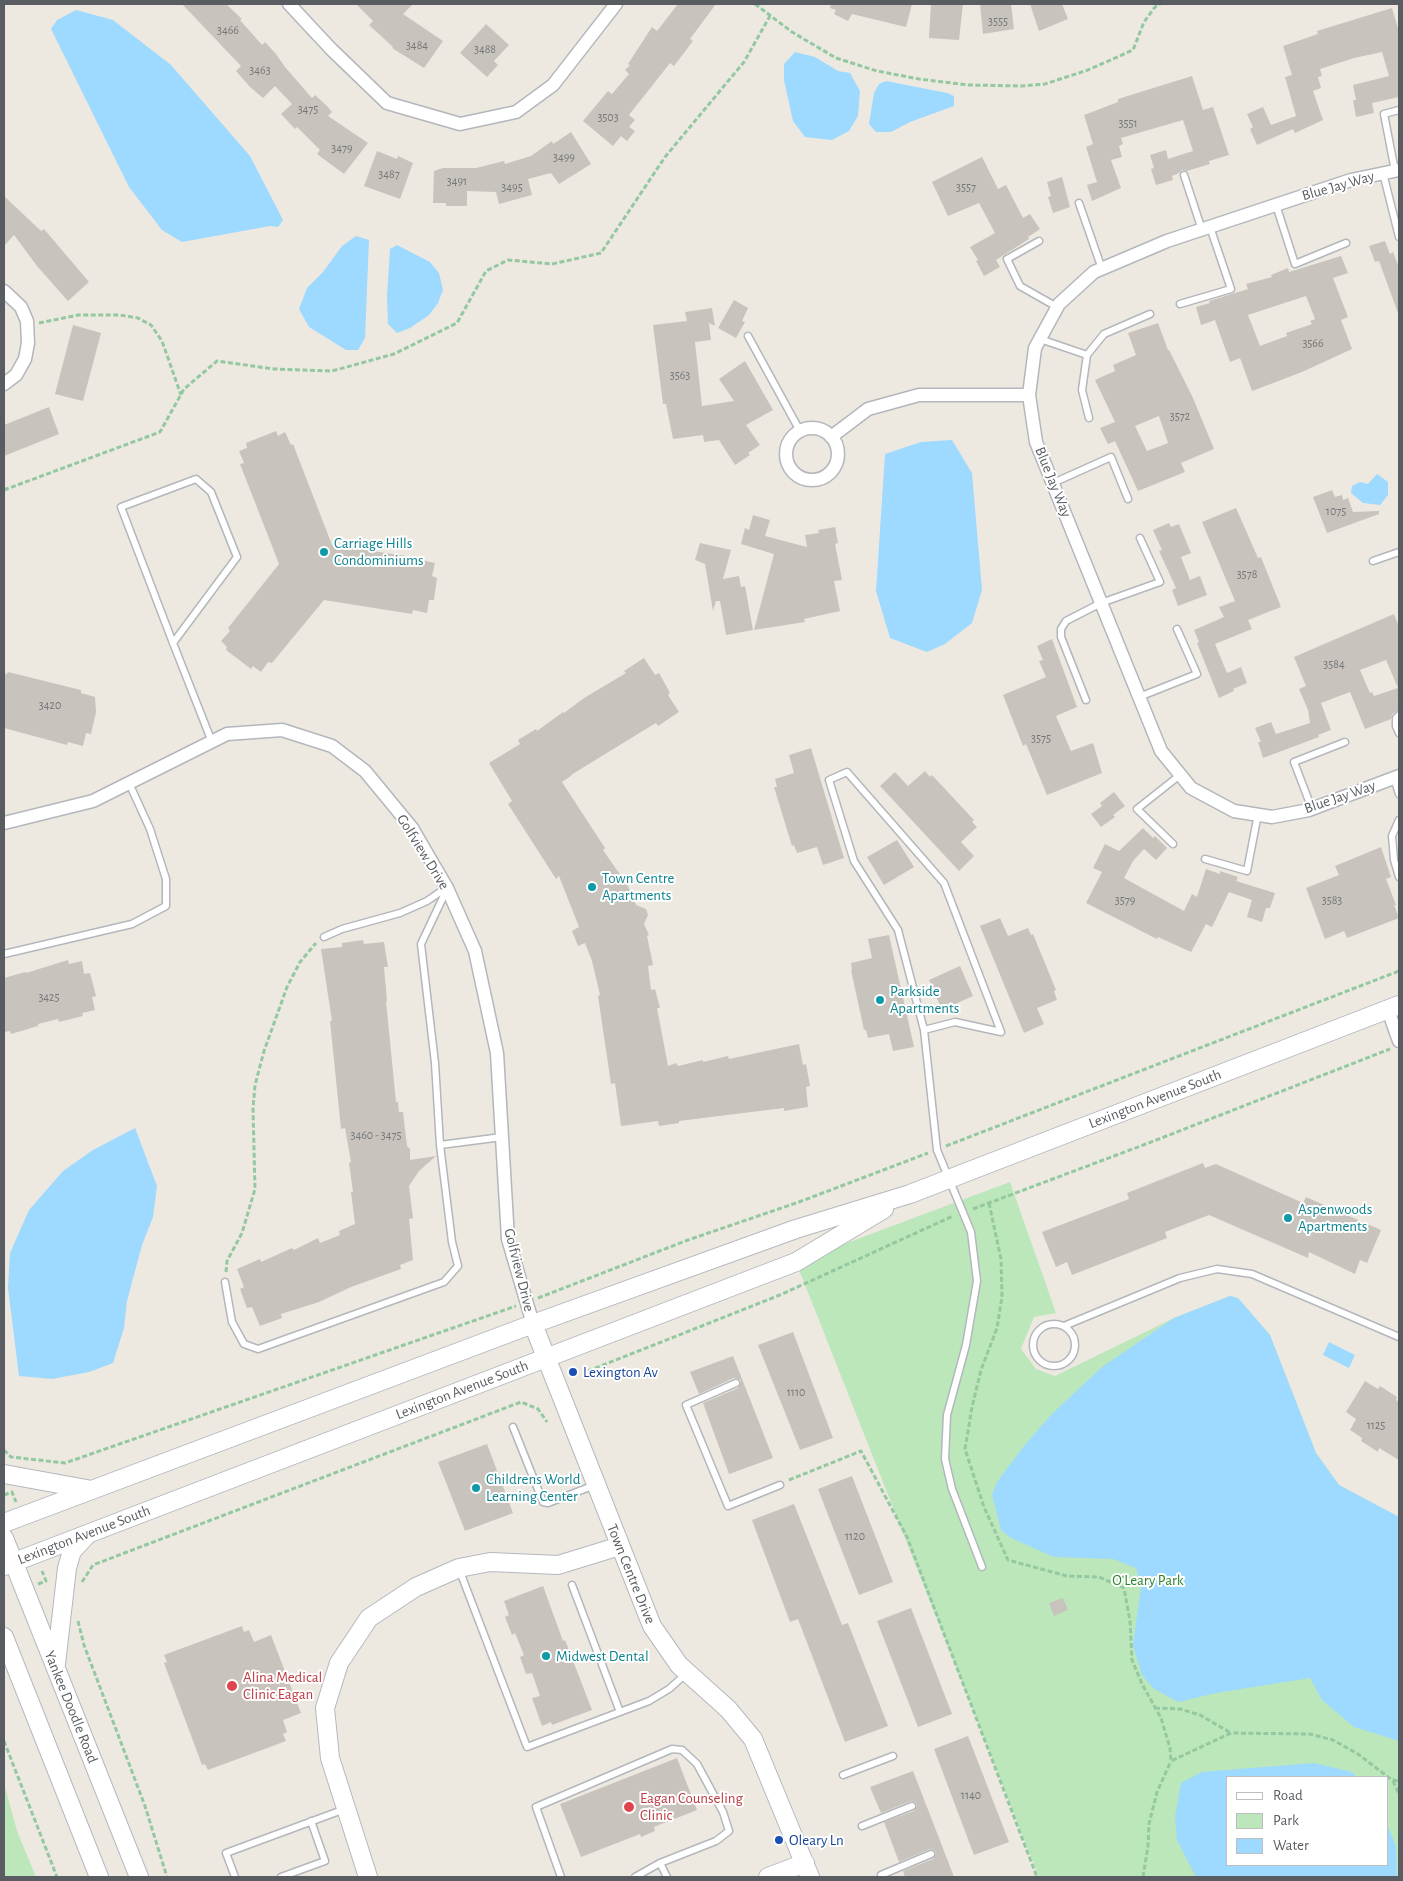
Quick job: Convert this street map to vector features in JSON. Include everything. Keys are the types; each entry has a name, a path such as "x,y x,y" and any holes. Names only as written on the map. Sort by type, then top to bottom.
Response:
{"street":[{"path":"289,4 331,49 387,103 460,124 516,112 553,85 616,4"},
{"name":"Blue Jay Way","path":"1392,171 1351,180 1206,228 1094,272 1057,307 1035,348 1029,395 1036,442 1161,751 1191,788 1234,811 1272,816 1312,809 1396,777"},
{"path":"4,291 21,307 27,326 28,343 25,359 16,375 4,384"},
{"path":"831,437 868,409 919,395 1029,395"},
{"path":"808,428 817,429 825,432 836,444 837,461 833,469 820,479 803,478 795,474 786,460 788,443 800,431 808,428"},
{"name":"Golfview Drive","path":"4,823 93,801 226,734 282,730 332,746 365,771 412,828 447,888 474,951 497,1053 508,1239 533,1324"},
{"path":"1394,1007 1396,1045"},
{"name":"Lexington Avenue South","path":"4,1523 533,1324 796,1229 910,1194 1394,1007"},
{"name":"Lexington Avenue South","path":"9,1564 796,1262 910,1194"},
{"name":"Town Centre Drive","path":"533,1324 652,1626 679,1665 728,1709 752,1739 807,1870"},
{"path":"4,1474 92,1490"},
{"path":"55,1667 67,1568 72,1551 88,1534"},
{"name":"Yankee Doodle Road","path":"4,1538 9,1564 55,1667 139,1877"},
{"path":"368,1877 330,1758 325,1708 339,1663 369,1618 416,1587 458,1568 490,1562 558,1565 620,1546"},
{"path":"5,1644 99,1877"},
{"path":"768,1877 807,1870"}],"lane":[{"path":"1399,110 1384,114 1399,237"},
{"path":"1180,304 1231,288 1184,175"},
{"path":"1079,203 1102,269"},
{"path":"1276,205 1295,264 1346,243"},
{"path":"1039,241 1007,259 1020,286 1057,307"},
{"path":"1089,418 1082,390 1087,355 1104,334 1150,314"},
{"path":"748,336 800,431"},
{"path":"1040,339 1087,355"},
{"path":"1053,484 1111,457 1128,498"},
{"path":"173,643 237,558 211,492 196,478 121,507 173,643 212,742"},
{"path":"1086,700 1061,637 1061,629 1066,621 1101,603 1160,582 1140,538"},
{"path":"1373,561 1399,552"},
{"path":"1139,697 1196,674 1178,629"},
{"path":"1399,716 1396,718 1396,726 1399,733"},
{"path":"1312,809 1294,762 1344,742"},
{"path":"924,1030 955,1022 1001,1032 944,883 846,772 829,780 854,861 898,930 924,1030 937,1150 970,1232 977,1281 966,1345 946,1415 944,1459 952,1489 982,1567"},
{"path":"1174,844 1138,809 1180,775"},
{"path":"1396,777 1399,794"},
{"path":"4,954 132,924 166,906 166,879 150,829 129,783"},
{"path":"1205,858 1247,871 1258,814"},
{"path":"1399,820 1392,836 1394,860 1399,876"},
{"path":"324,937 342,929 400,912 427,901 447,888"},
{"path":"225,1282 232,1322 244,1344 258,1349 444,1282 458,1266 452,1242 440,1144 435,1063 421,944 447,888"},
{"path":"440,1144 502,1137"},
{"path":"1064,1326 1070,1330 1076,1344 1072,1358 1060,1366 1052,1367 1045,1365 1035,1355 1033,1349 1035,1335 1044,1326 1051,1323 1064,1326 1180,1278 1217,1269 1252,1274 1399,1337"},
{"path":"736,1382 686,1405 728,1506 780,1485"},
{"path":"513,1427 543,1502 548,1503 596,1484"},
{"path":"458,1568 527,1747 648,1701 669,1689 687,1672"},
{"path":"572,1585 620,1712"},
{"path":"561,1877 536,1808 672,1749 682,1750 697,1764 723,1812 729,1831 716,1842 660,1863 635,1877"},
{"path":"843,1775 893,1756"},
{"path":"862,1826 912,1806"},
{"path":"235,1877 226,1853 346,1808"},
{"path":"281,1877 325,1861 311,1821"},
{"path":"881,1875 931,1854"},
{"path":"660,1863 668,1877"}],"path":[{"path":"755,4 792,32 836,58 878,71 919,79 968,85 1020,86 1045,84 1088,70 1133,50 1144,22 1155,7 1160,4"},
{"path":"4,490 160,432 184,389 217,361 274,369 332,371 394,354 457,323 486,271 508,260 552,264 601,254 665,157 744,62 770,16"},
{"path":"27,326 78,315 120,315 138,318 151,325 162,341 181,395"},
{"path":"225,1282 227,1261 242,1233 255,1189 255,1085 264,1051 287,987 300,962 313,944 324,937"},
{"path":"4,1450 12,1457 65,1463 527,1302 688,1240 799,1202 1399,971"},
{"path":"588,1371 780,1295 962,1213 1146,1144 1396,1045"},
{"path":"989,1203 1001,1259 1002,1297 996,1328 972,1408 965,1448 984,1507 1008,1560 1066,1576 1099,1577 1124,1588 1130,1622 1132,1660 1142,1684 1161,1718 1170,1748 1171,1760 1157,1792 1149,1824 1143,1877"},
{"path":"81,1591 82,1582 94,1565 476,1418 521,1402 538,1409 547,1422"},
{"path":"786,1481 861,1451 907,1538 1037,1877"},
{"path":"4,1495 12,1492 17,1504"},
{"path":"35,1585 46,1581 42,1571"},
{"path":"78,1617 84,1645 145,1806 167,1877"},
{"path":"1155,1708 1180,1709 1200,1716 1232,1733"},
{"path":"1171,1760 1232,1733 1310,1734 1333,1740 1358,1754 1387,1776"},
{"path":"4,1741 57,1877"},
{"path":"1388,1777 1392,1780 1399,1794"},
{"path":"1392,1780 1399,1781"}],"green space":[{"name":"O'Leary Park","path":"1010,1182 1056,1313 1034,1317 1021,1349 1036,1369 1055,1376 1174,1318 1230,1296 1238,1298 1270,1335 1316,1453 1339,1485 1399,1517 1399,1877 1039,1877 796,1262"},
{"path":"4,1783 17,1831 36,1877 4,1877"}],"water":[{"path":"76,10 113,20 171,65 250,156 283,220 278,227 270,226 182,242 162,230 129,187 51,29 57,20"},
{"path":"795,52 815,57 838,71 850,73 860,91 858,116 849,131 832,140 805,137 793,121 784,80 784,64"},
{"path":"886,81 947,93 954,96 954,106 910,122 891,132 876,132 869,124 874,93 879,84"},
{"path":"356,236 369,240 365,338 358,350 346,350 309,327 299,309 307,288 323,272 342,246"},
{"path":"397,245 430,262 439,273 443,290 438,303 429,315 410,328 397,333 388,324 387,296 390,249"},
{"path":"952,440 972,473 982,590 972,623 945,644 927,652 890,638 876,591 885,454 921,442"},
{"path":"1377,474 1388,482 1388,495 1380,505 1363,503 1351,493 1352,486 1360,482 1368,484"},
{"path":"135,1128 157,1186 153,1217 142,1245 127,1301 124,1328 113,1363 89,1372 52,1379 19,1376 8,1288 10,1253 29,1210 63,1171 93,1150"},
{"path":"1230,1296 1238,1298 1270,1335 1316,1453 1339,1485 1399,1517 1399,1741 1354,1727 1322,1700 1310,1678 1216,1693 1178,1702 1153,1688 1142,1675 1133,1645 1141,1587 1136,1568 1113,1559 1054,1557 1011,1538 1001,1530 992,1495 997,1482 1024,1446 1052,1414 1102,1367 1174,1318"},
{"path":"1329,1342 1355,1355 1349,1368 1323,1355"},
{"path":"1314,1763 1352,1772 1355,1776 1226,1776 1226,1866 1388,1866 1388,1826 1396,1846 1397,1877 1196,1877 1177,1840 1175,1817 1181,1783 1202,1772"}],"building":[{"path":"182,4 226,4 242,19 240,20 262,45 265,42 276,54 312,98 315,95 327,106 332,112 328,116 368,143 344,174 317,154 320,150 297,127 295,129 281,114 292,104 275,86 263,98 250,87 236,71 241,66"},
{"path":"356,4 413,4 403,14 443,41 424,68 392,48 369,25 373,21"},
{"path":"678,4 716,4 690,39 693,41 674,66 670,63 629,115 635,120 629,127 635,131 627,141 621,136 613,146 583,121 608,91 612,94 629,74 625,70 630,65 628,64 652,27 657,31"},
{"path":"831,4 912,4 906,27 852,14 848,21 834,14 836,10 830,8"},
{"path":"931,4 963,4 959,40 929,38"},
{"path":"980,4 1011,4 1014,29 983,34"},
{"path":"1030,4 1062,4 1068,19 1039,31"},
{"path":"1392,8 1399,32 1399,97 1372,103 1374,113 1356,117 1353,100 1356,100 1353,85 1389,76 1382,52 1354,58 1320,69 1322,76 1318,77 1321,88 1313,91 1323,120 1295,133 1293,129 1257,145 1250,129 1253,127 1247,114 1263,107 1271,125 1296,116 1285,77 1292,75 1283,46 1318,34 1317,31"},
{"path":"486,24 509,45 494,61 498,65 487,77 460,53"},
{"path":"1192,76 1203,110 1213,107 1229,155 1209,161 1210,164 1187,171 1182,170 1172,176 1173,180 1156,185 1151,169 1154,168 1150,155 1166,150 1168,159 1193,151 1183,120 1121,138 1123,144 1119,146 1122,157 1111,160 1121,188 1092,201 1087,185 1097,182 1086,147 1093,144 1084,115 1118,102 1118,99"},
{"path":"571,132 591,164 559,184 551,173 528,179 532,195 499,204 496,192 467,191 467,206 446,206 446,203 433,203 434,171 443,168 476,168 504,161 505,164 531,156 552,141 553,144"},
{"path":"377,151 397,159 398,156 413,163 400,199 364,186"},
{"path":"982,157 998,189 1006,185 1023,218 1030,214 1040,229 1028,237 1029,239 996,260 1000,267 984,276 976,261 978,260 970,247 995,233 979,203 948,216 932,182"},
{"path":"1062,177 1070,207 1053,213 1048,197 1051,196 1047,182"},
{"path":"4,196 41,231 44,229 89,282 68,301 37,266 14,235 4,246"},
{"path":"1385,241 1390,254 1393,252 1399,268 1399,313 1379,261 1375,262 1369,246"},
{"path":"1341,256 1348,273 1333,278 1348,317 1341,320 1352,349 1302,372 1252,391 1240,358 1230,362 1215,320 1201,325 1196,307 1248,289 1246,284 1272,277 1271,275 1288,268 1289,272","holes":["1306,296 1315,319 1310,321 1312,324 1286,333 1287,336 1260,346 1248,315"]},
{"path":"734,300 748,308 742,321 745,322 736,338 718,328"},
{"path":"712,308 715,326 709,323 711,340 695,342 702,406 734,401 719,379 745,361 773,410 746,425 760,445 748,453 750,455 735,465 719,440 704,442 703,435 673,439 666,404 663,404 653,325 687,321 685,312"},
{"path":"1158,323 1168,350 1193,398 1214,449 1181,463 1185,472 1138,491 1115,441 1108,444 1100,428 1115,422 1095,380 1115,371 1113,365 1136,355 1128,333","holes":["1159,416 1168,443 1147,451 1135,426"]},
{"path":"73,325 101,333 83,401 55,394"},
{"path":"49,407 59,434 4,456 4,425"},
{"name":"Carriage Hills Condominiums","path":"276,431 278,436 285,432 291,445 293,444 332,545 420,558 421,560 435,563 432,576 437,578 434,600 429,600 427,613 413,610 412,614 324,600 272,663 268,662 261,672 253,666 251,669 226,650 227,647 221,641 230,631 228,628 279,564 240,464 244,463 239,451 247,448 246,443"},
{"path":"1332,490 1335,497 1342,495 1343,500 1348,498 1353,512 1379,511 1379,514 1327,533 1313,497"},
{"path":"1236,508 1258,558 1261,557 1281,607 1248,620 1252,629 1215,644 1227,673 1241,667 1247,683 1219,698 1197,643 1199,642 1194,630 1224,617 1219,607 1235,601 1202,522"},
{"path":"753,515 770,520 765,536 807,547 805,535 819,533 818,530 835,527 838,543 835,544 842,580 834,581 840,611 804,619 805,622 754,630 774,554 741,544 745,528 749,530"},
{"path":"1169,523 1171,527 1179,524 1191,553 1181,557 1190,580 1200,576 1207,595 1178,606 1172,590 1176,588 1159,551 1162,550 1153,530"},
{"path":"700,543 731,550 723,579 739,576 741,587 745,586 753,630 726,635 720,601 716,601 713,611 705,564 695,560"},
{"path":"1394,614 1399,627 1399,710 1392,714 1391,719 1365,729 1350,692 1321,703 1331,730 1318,735 1319,737 1263,758 1258,742 1261,742 1255,728 1271,722 1276,734 1310,723 1308,710 1299,689 1306,686 1294,657","holes":["1386,660 1398,688 1374,696 1372,692 1370,693 1360,670"]},
{"path":"1052,639 1077,707 1056,716 1071,751 1093,743 1102,773 1047,795 1026,744 1023,746 1003,695 1046,677 1039,661 1043,660 1037,646"},
{"name":"Town Centre Apartments","path":"644,658 655,675 659,673 670,693 668,695 679,712 658,726 656,723 562,782 605,848 603,850 628,886 636,905 646,909 648,915 644,924 649,935 647,936 653,965 648,966 651,990 655,989 660,1008 657,1008 668,1066 676,1063 678,1066 703,1060 703,1062 728,1056 729,1059 799,1044 803,1065 806,1064 810,1086 806,1087 808,1107 784,1111 784,1108 679,1121 679,1123 659,1126 658,1121 621,1126 615,1083 611,1084 598,996 600,995 592,961 585,943 578,946 572,931 579,927 559,876 556,879 508,804 512,801 489,763 520,744 518,740 536,729 537,731 584,698 626,673 624,671"},
{"path":"8,672 81,690 81,693 95,697 96,712 91,734 86,733 83,746 68,742 67,745 4,728 4,673 7,674"},
{"path":"811,748 844,858 823,865 817,847 797,853 794,845 792,846 774,787 777,787 775,779 794,773 789,755"},
{"path":"925,771 930,777 932,775 974,820 972,822 977,827 961,842 974,856 959,871 880,786 895,772 908,786"},
{"path":"1114,792 1125,806 1113,815 1115,817 1101,827 1091,814 1102,806 1100,803"},
{"path":"1143,828 1153,838 1155,836 1167,848 1156,860 1144,849 1133,861 1124,878 1184,911 1192,894 1197,897 1206,869 1220,874 1220,871 1238,877 1236,881 1275,893 1270,908 1266,908 1262,922 1247,917 1252,900 1229,892 1212,927 1206,924 1191,952 1158,937 1157,939 1086,903 1102,872 1093,868 1105,844 1119,851"},
{"path":"897,840 914,867 884,885 867,857"},
{"path":"1381,847 1391,877 1386,879 1399,918 1347,938 1344,931 1325,939 1306,888 1339,875 1335,866"},
{"name":"Parkside Apartments","path":"1000,918 1008,936 1028,928 1031,935 1033,934 1056,990 1054,991 1057,1000 1037,1008 1044,1024 1024,1033 980,926"},
{"name":"Parkside Apartments","path":"889,935 914,1047 893,1051 889,1034 868,1038 866,1030 864,1030 851,970 851,963 872,958 868,939"},
{"path":"363,940 364,944 384,942 388,967 384,967 386,1001 396,1102 398,1102 399,1112 403,1112 407,1146 410,1149 410,1160 436,1156 419,1171 409,1186 413,1218 409,1219 413,1260 400,1265 401,1269 351,1287 319,1302 281,1314 282,1318 260,1326 252,1307 247,1308 240,1289 244,1287 237,1269 260,1259 261,1262 292,1248 294,1250 318,1238 320,1243 340,1235 339,1231 355,1224 349,1163 351,1162 345,1128 341,1129 330,1021 332,1021 321,949 342,947 342,943"},
{"path":"68,960 69,964 82,961 84,974 90,973 96,996 92,997 95,1010 82,1013 83,1016 59,1022 58,1019 38,1024 38,1026 11,1034 10,1031 4,1032 4,978"},
{"path":"960,966 973,996 942,1010 929,980"},
{"name":"Aspenwoods Apartments","path":"1203,1163 1205,1168 1216,1164 1303,1203 1306,1197 1381,1230 1367,1263 1360,1260 1355,1274 1309,1252 1308,1258 1209,1215 1165,1232 1167,1238 1072,1275 1067,1262 1056,1267 1042,1232 1129,1199 1127,1193"},
{"path":"793,1332 833,1438 800,1450 758,1345"},
{"path":"733,1356 773,1458 729,1474 703,1403 738,1388 741,1381 734,1378 699,1394 690,1372"},
{"path":"1365,1381 1378,1389 1380,1386 1397,1397 1396,1400 1399,1402 1399,1460 1379,1448 1378,1452 1361,1441 1362,1438 1350,1430 1356,1419 1346,1412"},
{"name":"Childrens World Learning Center","path":"487,1444 513,1513 465,1531 438,1462"},
{"path":"852,1476 893,1582 859,1595 818,1489"},
{"path":"794,1504 842,1625 848,1623 888,1726 845,1742 798,1619 790,1622 752,1520"},
{"name":"Midwest Dental","path":"543,1586 563,1641 565,1640 592,1710 552,1725 551,1722 542,1726 532,1698 540,1696 532,1673 526,1674 520,1657 524,1655 515,1633 512,1635 505,1617 509,1615 504,1601"},
{"path":"1063,1598 1068,1610 1054,1616 1049,1603"},
{"path":"911,1608 952,1714 918,1727 877,1621"},
{"name":"Alina Medical Clinic Eagan","path":"242,1626 244,1632 249,1630 254,1642 271,1635 301,1713 283,1720 287,1732 283,1734 286,1741 208,1770 205,1764 202,1765 164,1663 167,1662 164,1655"},
{"path":"968,1736 1009,1842 974,1855 934,1749"},
{"name":"Eagan Counseling Clinic","path":"677,1758 697,1810 654,1827 655,1831 641,1837 640,1834 581,1857 560,1804"},
{"path":"913,1771 954,1877 905,1877 903,1871 933,1859 936,1853 934,1850 930,1849 899,1862 884,1822 914,1811 917,1805 911,1801 881,1813 870,1787"}],"place":[{"name":"Carriage Hills Condominiums","path":"324,552"},
{"name":"Town Centre Apartments","path":"592,887"},
{"name":"Parkside Apartments","path":"880,1000"},
{"name":"Aspenwoods Apartments","path":"1288,1218"},
{"name":"Lexington Av","path":"573,1372"},
{"name":"Childrens World Learning Center","path":"476,1488"},
{"name":"Midwest Dental","path":"546,1656"},
{"name":"Alina Medical Clinic Eagan","path":"232,1686"},
{"name":"Eagan Counseling Clinic","path":"629,1807"},
{"name":"Oleary Ln","path":"779,1840"}]}
